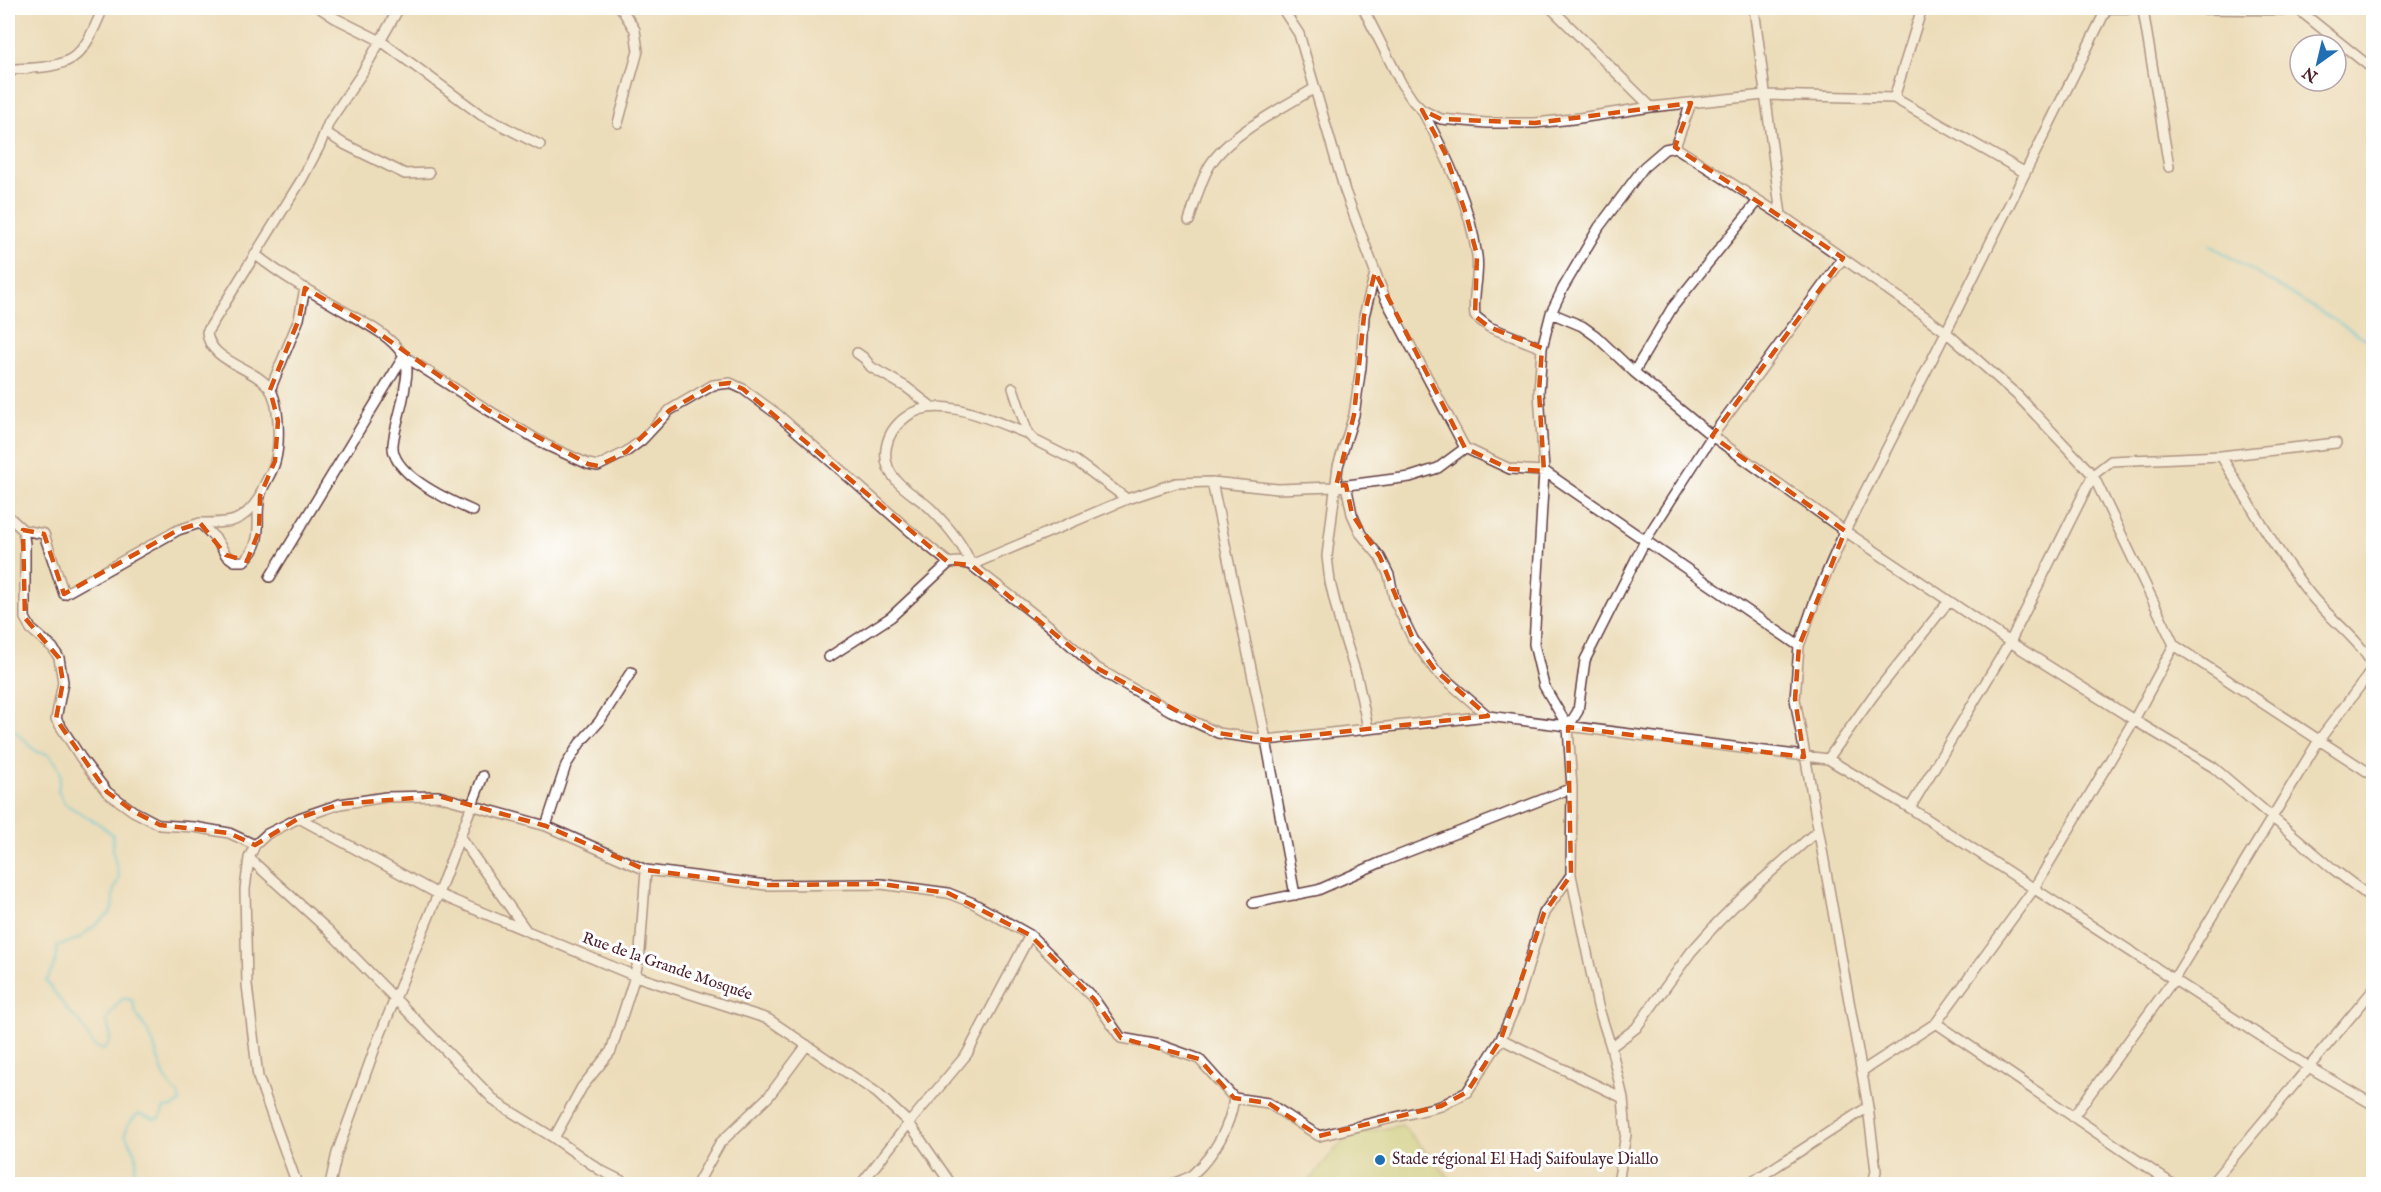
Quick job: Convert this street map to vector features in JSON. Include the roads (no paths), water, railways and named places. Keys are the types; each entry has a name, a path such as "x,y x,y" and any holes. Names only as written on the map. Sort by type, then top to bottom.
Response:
{"street":[{"path":"8,75 14,69 63,63 80,53 89,41 103,8"},
{"path":"320,8 381,41 481,115 540,145"},
{"path":"8,516 23,530 44,534 64,594 178,530 200,523 237,520 250,512 276,461 278,420 270,390 253,375 217,351 207,338 207,332 302,179 329,122 381,41 399,8"},
{"path":"618,123 638,51 635,30 621,8"},
{"path":"1363,8 1401,83 1422,110 1445,153 1466,213 1477,255 1478,285 1474,307 1475,316 1489,327 1542,348"},
{"path":"1551,8 1651,107"},
{"path":"1754,8 1781,215"},
{"path":"1894,98 1922,8"},
{"path":"1873,1185 1876,1171 1868,1107 1795,699 1799,646 1815,600 1845,531 1946,333 2105,8 2300,10 2373,70"},
{"path":"1288,9 1299,34 1345,191 1385,298 1466,448 1510,469 1544,471 1799,646"},
{"path":"2143,10 2169,167"},
{"path":"1189,221 1209,166 1217,156 1239,135 1315,88"},
{"path":"1422,110 1441,119 1487,123 1535,123 1651,107 1764,95 1894,98 2024,172"},
{"path":"1675,147 1691,103"},
{"path":"325,132 405,174 429,173"},
{"path":"1618,1185 1626,1134 1623,1098 1598,1006 1571,875 1572,789 1568,727 1544,686 1534,644 1544,471 1539,392 1542,348 1551,313 1563,288 1605,219 1644,167 1665,149 1675,147 1714,170 1843,258 1946,333 2018,396 2093,475 2174,645 2373,776"},
{"path":"1634,372 1672,308 1758,201"},
{"path":"256,255 304,288 374,329 404,356 488,411 546,445 588,464 598,466 634,446 670,410 713,385 730,383 743,389 784,420 949,563"},
{"path":"1568,727 1578,711 1585,660 1646,539 1712,436 1843,258"},
{"path":"1368,728 1357,677 1330,582 1328,556 1329,534 1341,486 1341,453 1350,433 1354,415 1362,358 1364,316 1375,272"},
{"path":"270,390 299,319 304,288"},
{"path":"1551,313 1582,326 1596,336 1634,372 1712,436 1845,531 2010,642 2213,767 2373,900"},
{"path":"857,353 870,367 906,387 932,407"},
{"path":"404,356 407,373 403,407 393,445 395,459 404,470 418,480 448,500 473,511"},
{"path":"270,577 404,356"},
{"path":"1013,388 1028,434"},
{"path":"971,565 967,554 931,509 896,480 889,469 885,457 886,441 905,417 932,407 963,410 1028,434 1034,440 1076,461 1127,499"},
{"path":"1910,808 2010,642 2093,475 2111,461 2221,456 2336,443"},
{"path":"971,565 1127,499 1176,483 1212,482 1278,489 1341,486 1410,477 1438,468 1466,448"},
{"path":"2073,1117 2174,979 2319,740 2373,666 2366,653 2319,606 2289,568 2221,456"},
{"path":"1212,482 1266,741 1295,895"},
{"path":"1341,486 1361,534 1380,556 1389,575 1395,602 1413,639 1435,670 1488,716"},
{"path":"200,523 216,538 226,555 234,561 244,561 249,556 259,531 260,496"},
{"path":"23,530 26,544 25,618 31,629 53,648 59,658 63,681 56,719 81,758 107,792 133,811 160,825 194,827 229,833 255,845"},
{"path":"829,657 891,617 949,563 959,562 971,565 1048,625 1095,667 1171,711 1218,734 1266,741 1488,716 1828,759 1910,808 2307,1066 2373,1105"},
{"path":"1828,759 1873,696 1949,601"},
{"path":"1862,1071 1936,1023 2034,890 2134,720 2174,645"},
{"path":"546,825 566,765 580,743 599,722 631,672"},
{"path":"330,1185 338,1153 394,1000 483,776"},
{"path":"1253,903 1318,890 1384,861 1572,789"},
{"path":"297,1185 258,1077 247,985 245,889 249,858 255,845 267,834 299,818 340,804 386,797 438,796 546,825 646,870 766,885 881,884 948,893 973,903 1030,935 1094,999 1121,1038 1160,1045 1199,1059 1234,1098 1268,1103 1319,1136 1441,1106 1467,1092 1501,1039 1518,1000 1544,912 1571,875"},
{"name":"Rue de la Grande Mosquée","path":"299,818 438,894 635,976 768,1019 878,1094 909,1123 951,1185"},
{"path":"1611,1047 1636,1028 1691,952 1718,922 1817,831"},
{"path":"460,837 527,932"},
{"path":"249,858 327,929 497,1103 600,1170 628,1185"},
{"path":"554,1138 582,1087 611,1052 635,976 640,951 646,870"},
{"path":"861,1185 967,1054 1030,935"},
{"path":"2211,1185 2307,1066 2373,989"},
{"path":"1936,1023 2172,1185"},
{"path":"1501,1039 1623,1098"},
{"path":"697,1185 720,1143 769,1096 807,1045"},
{"path":"1172,1185 1192,1175 1211,1154 1231,1120 1234,1098"},
{"path":"1749,1185 1868,1107"}],"waterway":[{"path":"2210,245 2374,344"},
{"path":"8,735 15,731 37,752 48,754 57,764 61,774 58,791 65,804 113,835 113,852 119,877 113,893 113,906 110,913 78,939 57,946 57,956 46,981 69,1012 79,1021 94,1046 103,1050 110,1040 106,1020 124,998 133,1001 137,1015 153,1042 163,1074 178,1094 180,1102 173,1107 164,1108 160,1118 154,1119 138,1114 128,1124 125,1134 136,1155 134,1170 137,1179 150,1184"}],"place":[{"name":"Stade régional El Hadj Saifoulaye Diallo","path":"1380,1160"}]}
